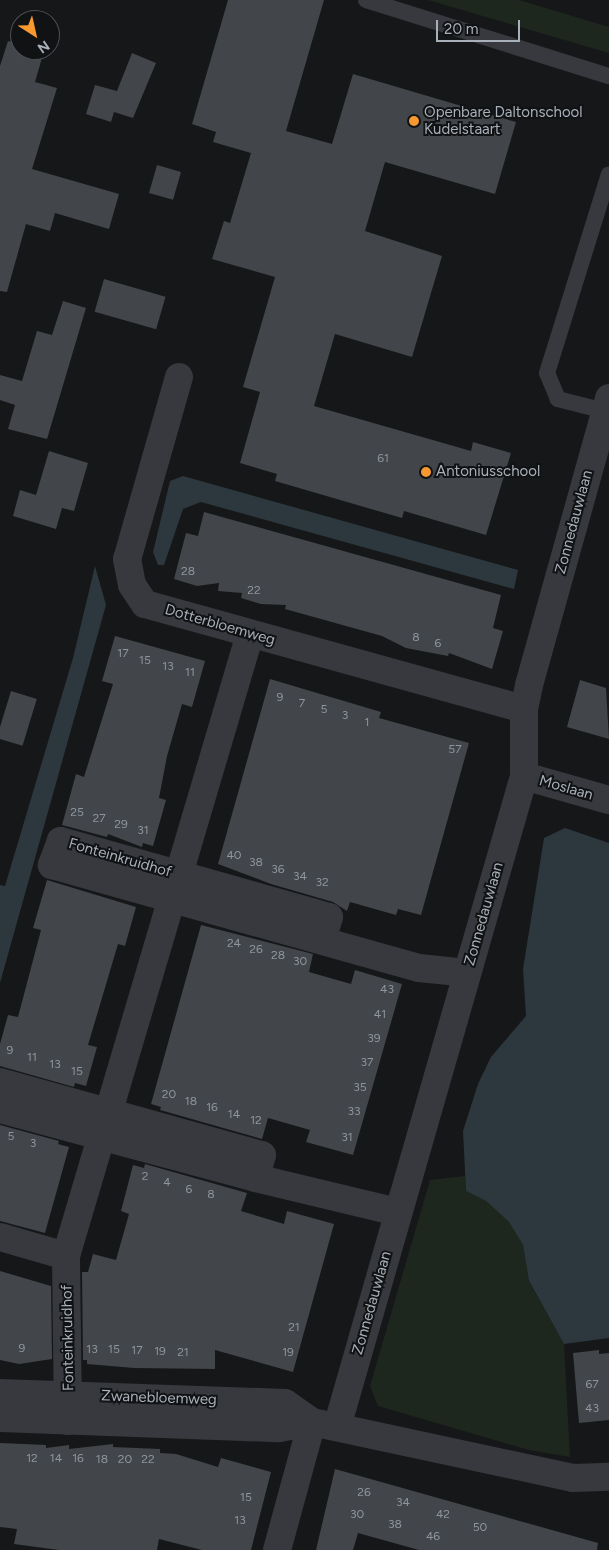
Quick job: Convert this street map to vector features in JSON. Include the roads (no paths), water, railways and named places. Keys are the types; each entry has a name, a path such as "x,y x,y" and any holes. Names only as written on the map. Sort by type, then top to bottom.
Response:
{"street":[{"name":"Dotterbloemweg","path":"179,377 127,559 132,585 145,604 524,709"},
{"name":"Zonnedauwlaan","path":"277,1550 324,1425 398,1212 524,776 524,709 608,407"},
{"name":"Fonteinkruidhof","path":"69,1408 66,1256 250,634"},
{"name":"Moslaan","path":"524,776 609,800"},
{"name":"Fonteinkruidhof","path":"176,887 322,940 419,968 467,973"},
{"path":"0,1082 106,1124 256,1178 398,1212"},
{"path":"0,1109 106,1124"},
{"path":"0,1237 66,1256"},
{"name":"Zwanebloemweg","path":"0,1393 69,1408"},
{"name":"Zwanebloemweg","path":"0,1418 69,1408 285,1403 324,1425 573,1478 609,1477"}],"lane":[{"path":"366,0 609,76"},
{"path":"608,407 558,399 548,373 609,174"}],"place":[{"name":"Openbare Daltonschool Kudelstaart","path":"414,121"},
{"name":"Antoniusschool","path":"426,472"}]}
